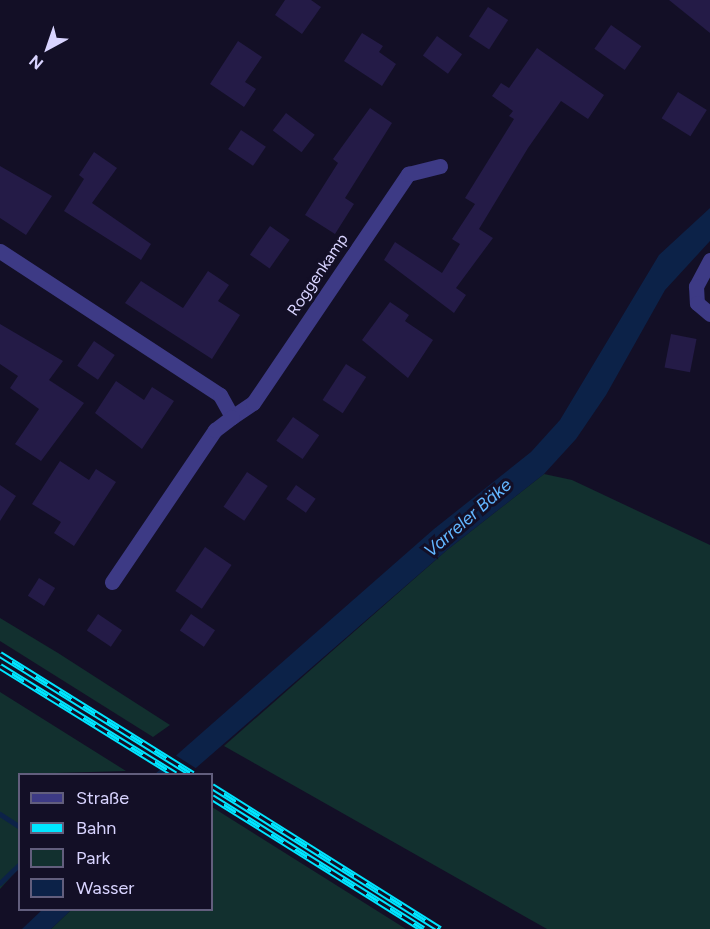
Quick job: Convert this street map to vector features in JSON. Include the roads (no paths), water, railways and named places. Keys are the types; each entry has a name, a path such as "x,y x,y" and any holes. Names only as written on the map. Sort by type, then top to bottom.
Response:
{"street":[{"name":"Roggenkamp","path":"112,582 215,430 253,403 408,174 440,166"},
{"path":"0,251 220,395 232,417"},
{"path":"710,260 696,286 697,303 710,314"}],"water":[{"name":"Varreler Bäke","path":"710,208 710,241 665,290 606,395 576,439 544,474 447,550 190,773 156,773 434,529 531,452 560,420 659,255"},
{"path":"41,911 70,911 51,929 22,929"}],"waterway":[{"path":"0,814 18,826"},
{"path":"0,883 18,866"}],"railway":[{"path":"0,654 191,773"},
{"path":"0,666 173,773"},
{"path":"213,787 440,929"},
{"path":"213,798 423,929"}]}
